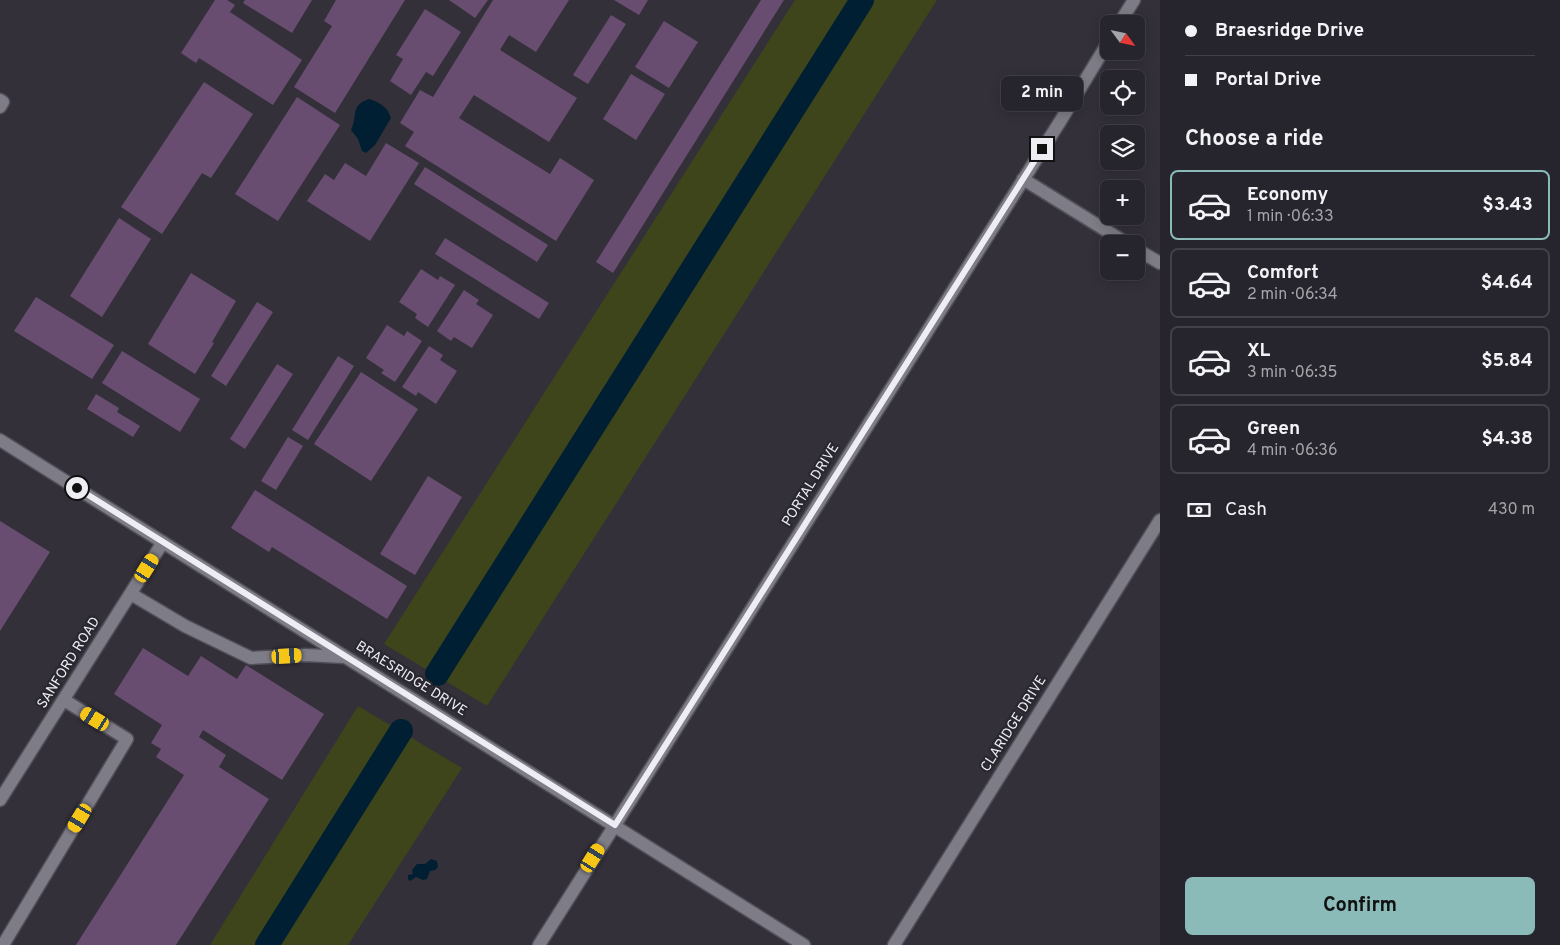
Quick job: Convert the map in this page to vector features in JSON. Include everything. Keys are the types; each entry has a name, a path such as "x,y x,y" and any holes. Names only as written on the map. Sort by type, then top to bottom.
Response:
{"street":[{"path":"1125,15 1134,0"},
{"name":"PORTAL DRIVE","path":"539,945 1100,55"},
{"path":"0,100 3,102 0,107"},
{"path":"1023,178 1114,235"},
{"path":"1145,254 1160,263"},
{"name":"BRAESRIDGE DRIVE","path":"0,440 804,945"},
{"name":"CLARIDGE DRIVE","path":"894,945 1160,520"},
{"name":"SANFORD ROAD","path":"0,800 163,542"},
{"path":"130,594 185,626 251,658 305,655 347,657"},
{"path":"3,945 127,739 64,700"}],"green space":[{"path":"795,0 937,0 487,706 384,644"},
{"path":"358,706 462,768 348,945 210,945"}],"water":[{"path":"369,99 383,105 391,118 375,145 366,153 362,151 358,139 351,130 359,104"},
{"path":"431,859 437,861 438,867 430,871 427,879 423,880 416,877 410,881 408,879 408,875 413,874 412,870 417,864 425,864"}],"building":[{"path":"215,0 227,0 235,5 230,12 302,60 273,105 199,58 196,63 181,53"},
{"path":"245,0 312,0 292,33 243,3"},
{"path":"336,0 405,0 335,113 294,87 332,26 324,21"},
{"path":"449,0 488,0 475,18"},
{"path":"493,0 569,0 536,52 509,35 500,50 577,98 549,142 474,95 459,118 550,174 560,158 594,180 556,241 405,146 414,132 400,123 420,90 433,97"},
{"path":"614,0 648,0 639,15"},
{"path":"761,0 784,0 613,273 596,262"},
{"path":"425,9 461,32 433,76 426,72 411,95 390,81 403,59 396,55"},
{"path":"611,15 626,24 588,84 573,75"},
{"path":"664,21 698,42 669,88 635,67"},
{"path":"631,74 665,94 636,140 603,119"},
{"path":"204,82 253,114 211,178 202,173 162,234 121,207"},
{"path":"297,97 340,125 278,221 235,194"},
{"path":"386,143 419,163 370,241 307,201 325,174 334,180 345,163 366,176"},
{"path":"425,167 548,245 537,262 414,184"},
{"path":"119,218 151,239 102,317 70,296"},
{"path":"445,238 549,303 539,319 435,254"},
{"path":"421,269 438,280 440,276 455,285 428,327 415,318 417,314 399,302"},
{"path":"191,273 236,301 195,374 148,344"},
{"path":"464,290 479,300 476,304 493,315 472,348 454,337 451,341 437,331"},
{"path":"36,297 114,345 92,379 14,331"},
{"path":"257,302 273,312 226,386 211,376"},
{"path":"387,325 404,336 407,331 422,341 395,382 381,373 384,370 366,358"},
{"path":"429,346 443,355 440,360 457,371 436,404 418,392 416,396 402,387"},
{"path":"122,351 200,399 180,432 102,383"},
{"path":"338,356 354,366 308,440 292,430"},
{"path":"277,364 293,374 245,449 230,439"},
{"path":"361,372 418,409 371,481 314,444"},
{"path":"96,394 119,408 117,412 140,426 133,437 87,409"},
{"path":"288,437 303,446 276,490 261,481"},
{"path":"428,476 462,497 415,575 380,554"},
{"path":"255,490 407,586 387,619 272,547 269,552 231,528"},
{"path":"0,521 50,552 0,631"},
{"path":"143,648 188,676 201,656 237,679 246,665 324,714 282,780 203,730 199,737 226,755 219,767 269,799 176,945 76,945 184,775 156,757 161,749 151,743 162,725 114,694"}],"waterway":[{"path":"437,674 862,0"},
{"path":"267,945 401,731"}],"route":[{"path":"77,488 615,825 1042,149"}]}
